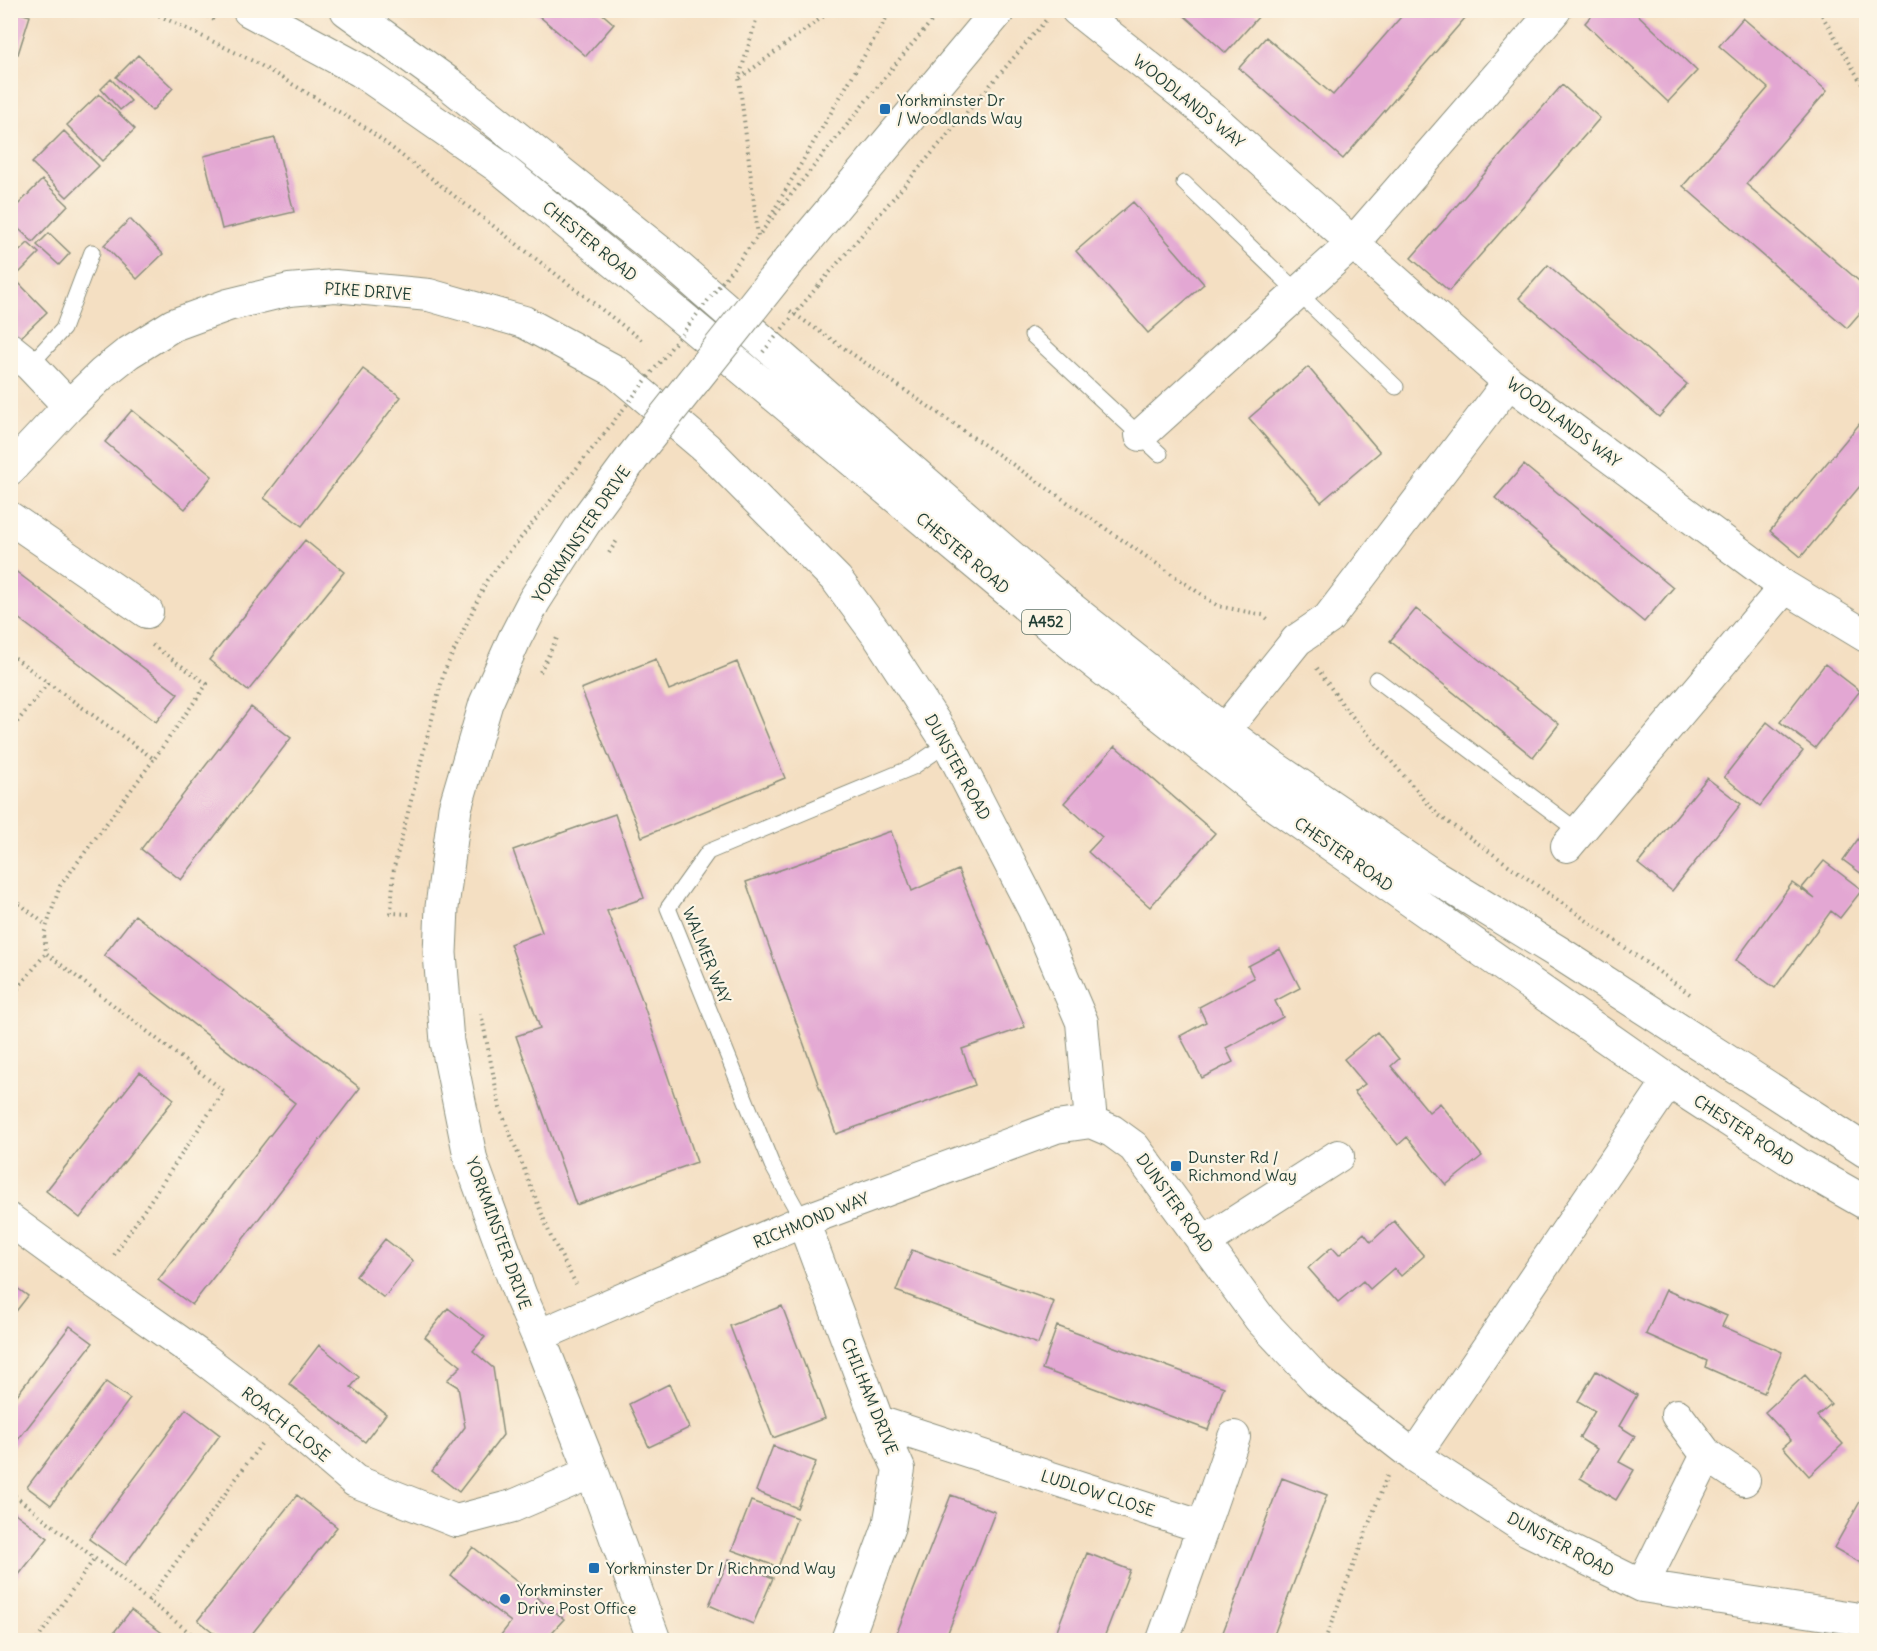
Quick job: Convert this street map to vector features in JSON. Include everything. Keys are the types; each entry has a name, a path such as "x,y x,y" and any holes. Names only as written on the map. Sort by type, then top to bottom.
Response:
{"main road":[{"name":"CHESTER ROAD","path":"249,10 360,70 498,166 1073,645 1275,805 1669,1081 1799,1165 1866,1203"},
{"name":"CHESTER ROAD","path":"347,10 448,83 667,258 1066,605 1224,731 1274,768 1432,875 1561,954 1866,1151"},
{"name":"YORKMINSTER DRIVE","path":"654,1641 592,1472 520,1295 471,1161 447,1042 440,953 442,907 455,808 486,703 515,638 534,601 584,523 632,458 788,262 999,10"}],"street":[{"name":"WOODLANDS WAY","path":"1077,10 1215,119 1509,382 1785,588 1863,624"},
{"path":"1150,445 1298,293 1353,243 1555,10"},
{"name":"PIKE DRIVE","path":"10,469 102,373 128,353 173,325 228,305 289,290 335,286 429,295 524,322 615,371 706,448"},
{"path":"20,357 69,406"},
{"path":"1224,731 1297,640 1328,619 1509,382"},
{"name":"DUNSTER ROAD","path":"706,448 837,580 879,637 948,743 1034,910 1082,1022 1091,1122 1112,1131 1134,1147 1260,1319 1318,1381 1406,1450 1528,1530 1642,1586 1866,1620"},
{"path":"10,518 147,612"},
{"path":"1573,839 1785,588"},
{"path":"1406,1450 1669,1081"},
{"name":"RICHMOND WAY","path":"538,1336 803,1221 1056,1127 1091,1122"},
{"path":"1203,1243 1338,1156"},
{"name":"ROACH CLOSE","path":"10,1220 204,1359 280,1417 355,1481 456,1521 513,1506 592,1472"},
{"name":"CHILHAM DRIVE","path":"803,1221 878,1422 899,1469 889,1526 847,1641"},
{"path":"1677,1415 1707,1455 1744,1480"},
{"name":"LUDLOW CLOSE","path":"878,1422 1203,1527"},
{"path":"1163,1641 1234,1437"},
{"path":"1642,1586 1707,1455"}],"lane":[{"path":"1184,183 1396,387"},
{"path":"20,357 63,329 92,252"},
{"path":"1032,335 1150,445"},
{"path":"1376,679 1573,839"},
{"name":"WALMER WAY","path":"803,1221 772,1165 668,908 708,852 914,767 948,743"}],"path":[{"path":"148,10 255,62 366,128 644,342"},
{"path":"758,236 739,78 759,10"},
{"path":"739,78 832,10"},
{"path":"758,236 891,10"},
{"path":"604,434 758,236 898,61 942,10"},
{"path":"1819,10 1866,91"},
{"path":"819,286 1047,19"},
{"path":"1866,193 1864,206 1866,208"},
{"path":"732,268 741,275"},
{"path":"789,310 1218,606 1263,615 1297,640 1345,708 1438,815 1691,994"},
{"path":"606,556 619,537"},
{"path":"10,998 46,953 44,934 60,886 207,684 137,635 147,612"},
{"path":"539,674 558,635"},
{"path":"10,654 154,759"},
{"path":"10,731 48,683"},
{"path":"10,896 46,925"},
{"path":"46,953 224,1091 96,1283"},
{"path":"480,1004 500,1108 551,1238 591,1313"},
{"path":"148,1601 280,1417"},
{"path":"1325,1641 1406,1450"},
{"path":"10,1492 199,1641"},
{"path":"37,1641 93,1559"}],"building":[{"path":"10,10 30,16 18,54 10,51"},
{"path":"532,10 598,10 614,24 586,56"},
{"path":"1178,10 1252,10 1259,16 1226,53"},
{"path":"1407,10 1472,10 1343,159 1239,68 1266,37 1333,95"},
{"path":"1596,10 1633,10 1697,71 1668,102 1585,23"},
{"path":"1743,18 1827,91 1746,184 1866,287 1866,306 1847,328 1683,186 1768,88 1719,46"},
{"path":"138,55 173,88 152,111 116,77"},
{"path":"111,79 131,101 120,110 101,89"},
{"path":"1562,85 1600,118 1449,291 1411,258"},
{"path":"99,94 135,129 102,161 67,125"},
{"path":"64,131 99,166 67,197 32,163"},
{"path":"275,138 294,212 222,229 204,156"},
{"path":"42,180 68,205 33,242 10,221 10,213"},
{"path":"1133,202 1204,284 1148,333 1076,251"},
{"path":"130,219 163,254 137,279 104,245"},
{"path":"49,233 70,253 59,265 37,245"},
{"path":"28,243 39,253 18,274 10,266 10,260"},
{"path":"1548,265 1687,384 1659,417 1519,298"},
{"path":"14,278 47,312 18,340 10,332 10,281"},
{"path":"1308,367 1380,452 1321,502 1249,418"},
{"path":"363,369 401,397 302,526 264,498"},
{"path":"132,410 212,476 185,509 105,442"},
{"path":"1866,416 1866,479 1801,557 1770,531"},
{"path":"1524,465 1673,588 1644,622 1495,498"},
{"path":"305,540 344,572 248,691 209,660"},
{"path":"10,567 178,694 156,722 10,612"},
{"path":"1416,609 1559,724 1533,757 1390,641"},
{"path":"656,659 669,690 737,662 785,778 642,837 581,689"},
{"path":"1825,664 1860,691 1815,748 1780,722"},
{"path":"251,707 291,738 181,880 141,849"},
{"path":"1767,722 1803,751 1760,806 1724,777"},
{"path":"1115,746 1215,833 1150,907 1088,852 1102,837 1064,803"},
{"path":"1707,778 1741,804 1672,891 1638,864"},
{"path":"615,814 644,898 607,911 641,997 697,1162 576,1205 516,1036 540,1028 510,944 542,932 513,850"},
{"path":"1866,828 1866,877 1843,860"},
{"path":"891,831 912,891 958,870 1025,1027 962,1049 975,1085 836,1134 746,882"},
{"path":"1824,861 1862,890 1840,918 1831,911 1775,988 1736,960 1792,883 1815,899 1802,888"},
{"path":"135,915 360,1088 192,1305 158,1280 295,1103 104,955"},
{"path":"1280,949 1300,988 1275,1001 1283,1017 1226,1048 1233,1062 1202,1078 1180,1036 1206,1022 1199,1007 1254,978 1248,966"},
{"path":"1377,1032 1399,1059 1391,1066 1429,1112 1440,1103 1482,1156 1446,1185 1407,1137 1398,1145 1354,1092 1365,1084 1344,1059"},
{"path":"140,1072 174,1099 80,1218 46,1191"},
{"path":"1394,1221 1424,1256 1401,1276 1394,1268 1370,1289 1363,1281 1338,1302 1308,1268 1332,1247 1339,1255 1364,1233 1371,1242"},
{"path":"385,1239 413,1261 384,1298 356,1276"},
{"path":"912,1250 1054,1302 1038,1344 896,1291"},
{"path":"10,1283 28,1296 10,1319"},
{"path":"1666,1290 1727,1316 1722,1326 1782,1352 1764,1393 1705,1367 1707,1361 1646,1334"},
{"path":"782,1306 825,1418 773,1438 730,1326"},
{"path":"448,1308 485,1337 473,1351 493,1368 503,1435 459,1492 432,1471 465,1427 458,1387 447,1380 461,1366 425,1337"},
{"path":"70,1326 93,1343 10,1450 10,1404"},
{"path":"1057,1326 1224,1387 1208,1430 1042,1369"},
{"path":"319,1345 359,1377 351,1387 386,1414 365,1442 289,1384"},
{"path":"1596,1371 1637,1395 1619,1426 1635,1436 1619,1462 1634,1470 1616,1500 1580,1478 1597,1449 1579,1438 1595,1411 1578,1401"},
{"path":"1805,1375 1831,1404 1817,1416 1843,1444 1809,1476 1783,1447 1791,1440 1765,1412"},
{"path":"106,1382 130,1399 51,1505 27,1487"},
{"path":"669,1384 689,1428 649,1447 629,1404"},
{"path":"186,1409 220,1435 125,1565 89,1539"},
{"path":"773,1446 816,1462 797,1508 756,1491"},
{"path":"1282,1478 1327,1495 1272,1640 1220,1640"},
{"path":"297,1495 337,1527 247,1640 223,1640 198,1620"},
{"path":"951,1495 995,1512 945,1640 894,1640"},
{"path":"1862,1498 1866,1501 1866,1566 1834,1548"},
{"path":"751,1501 797,1518 778,1567 732,1550"},
{"path":"15,1513 48,1538 10,1586 10,1518"},
{"path":"473,1547 564,1619 545,1640 497,1640 511,1622 451,1576"},
{"path":"1087,1553 1130,1570 1103,1640 1053,1640"},
{"path":"729,1559 773,1578 753,1624 709,1605"},
{"path":"131,1610 169,1638 167,1640 108,1640"}],"place":[{"name":"Yorkminster Dr / Woodlands Way","path":"885,109"},
{"name":"Dunster Rd / Richmond Way","path":"1176,1166"},
{"name":"Yorkminster Dr / Richmond Way","path":"594,1568"},
{"name":"Yorkminster Drive Post Office","path":"505,1599"}]}
